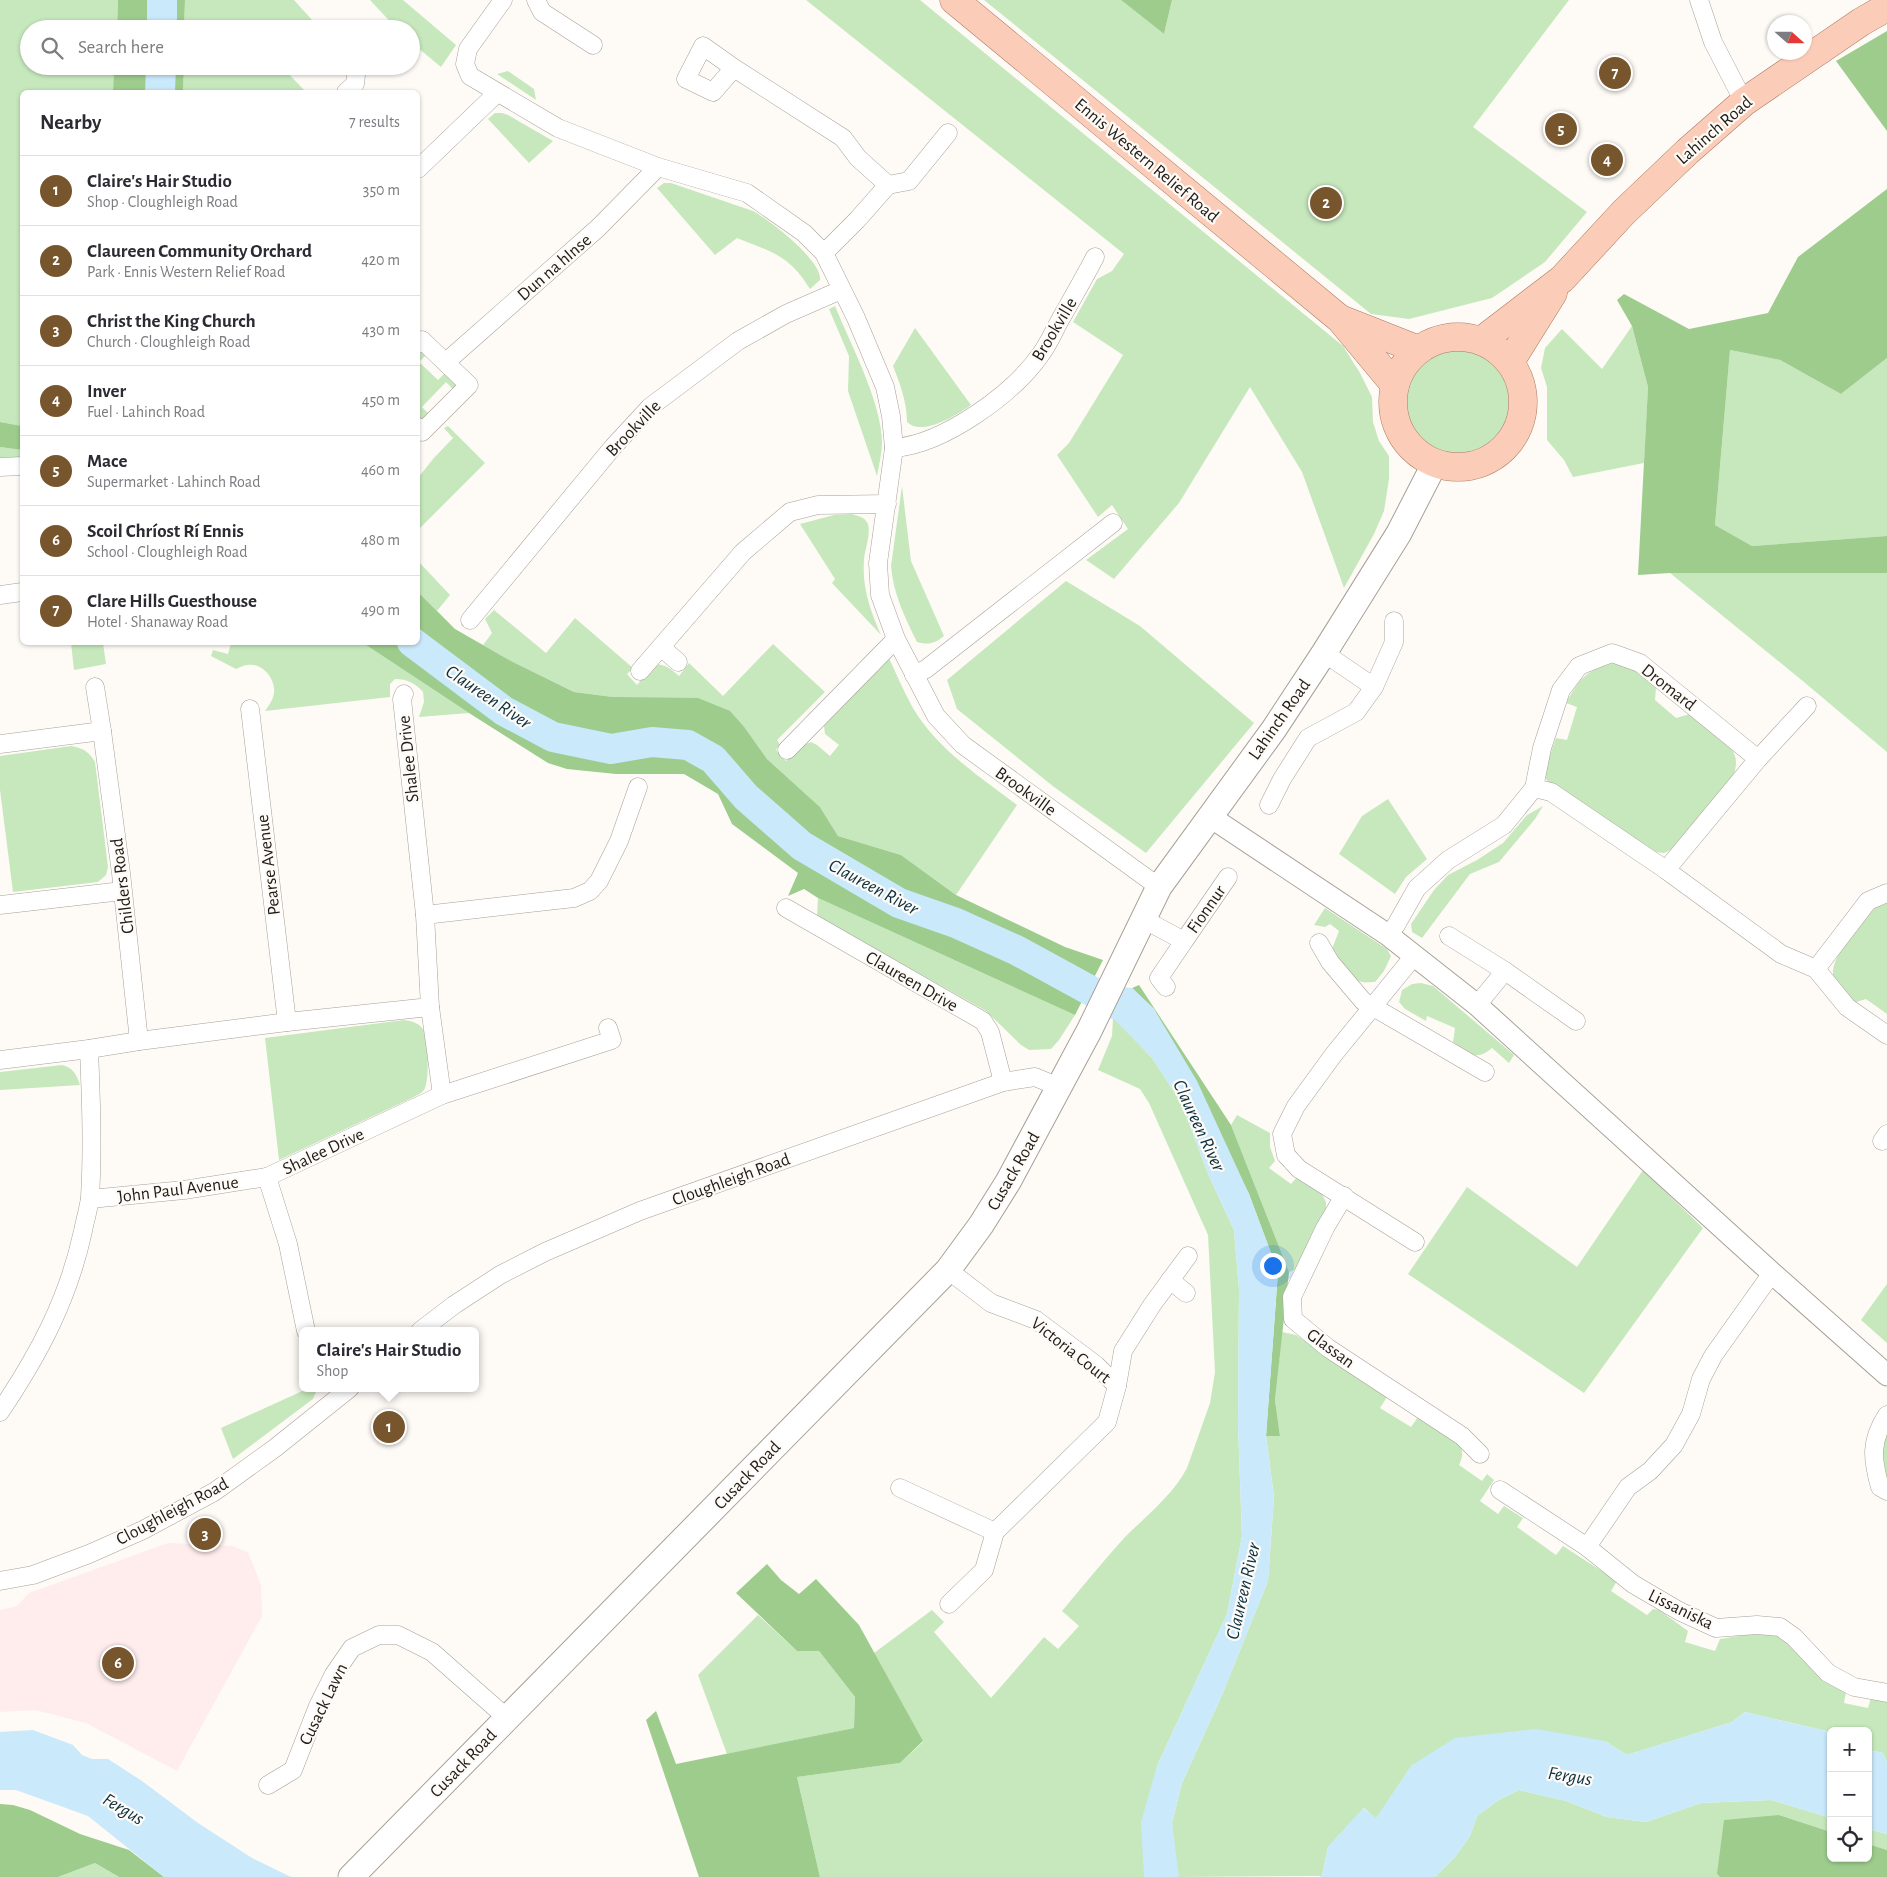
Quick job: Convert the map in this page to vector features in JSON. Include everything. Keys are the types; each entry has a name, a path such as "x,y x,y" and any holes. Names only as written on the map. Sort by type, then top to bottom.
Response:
{"main road":[{"name":"Ennis Western Relief Road","path":"954,0 1340,319 1395,385"},
{"name":"Lahinch Road","path":"1481,341 1562,279 1624,212 1688,150 1744,102 1861,22 1887,8"},
{"name":"Lahinch Road","path":"1510,362 1562,279"},
{"name":"Ennis Western Relief Road","path":"1340,319 1419,350"},
{"path":"1460,337 1481,341 1497,350 1510,362 1518,377 1523,394 1522,411 1518,428 1507,444 1492,457 1474,465 1454,467 1435,463 1419,454 1405,440 1397,423 1393,404 1395,385 1404,366 1419,350 1438,340 1460,337"},
{"name":"Lahinch Road","path":"1089,1031 1159,887 1274,729 1324,653 1399,533 1435,463"},
{"name":"Cusack Road","path":"351,1877 948,1270 981,1225 1008,1182 1089,1031"}],"street":[{"path":"503,0 468,48 465,64 470,76 558,128 658,168 747,193 804,233 824,253 856,318 884,387 892,416 894,448"},
{"path":"536,0 542,12 593,45"},
{"path":"1699,0 1712,42 1744,102"},
{"path":"734,68 843,138 858,158 888,185"},
{"path":"348,90 355,84 356,75"},
{"path":"420,167 497,93"},
{"path":"824,253 888,185 908,181 948,133"},
{"name":"Dun na hInse","path":"446,362 598,228 658,168"},
{"name":"Brookville","path":"1095,257 1042,352 1030,369 964,423 934,438 908,447 894,448 878,563 880,595 896,639 936,716 963,746 1159,887"},
{"name":"Brookville","path":"470,620 607,454 650,407 738,341 786,314 841,290"},
{"path":"420,342 422,340 469,385 422,432 420,430"},
{"path":"0,467 20,466"},
{"path":"640,671 743,552 790,512 818,505 887,504"},
{"path":"914,675 926,668 1113,523"},
{"path":"0,595 20,592"},
{"path":"1269,805 1282,778 1308,738 1356,712 1374,687 1394,642 1394,621"},
{"path":"786,750 896,639"},
{"path":"661,647 678,662"},
{"path":"1324,653 1374,687"},
{"name":"Dromard","path":"1388,936 1417,888 1448,860 1504,825 1534,788 1542,748 1561,690 1579,666 1612,653 1640,663 1758,759"},
{"name":"Childers Road","path":"95,687 122,890 139,1041"},
{"name":"Shalee Drive","path":"404,694 402,699 425,915 430,1007 442,1096"},
{"path":"1666,870 1758,759 1807,706"},
{"name":"Pearse Avenue","path":"250,709 287,1022"},
{"path":"0,744 102,731"},
{"path":"425,915 574,898 590,891 599,880 619,841 638,787"},
{"path":"1534,788 1551,792 1666,870 1781,954 1816,970 1847,1007 1887,1035"},
{"path":"1209,816 1388,936 1477,1005 1772,1274 1887,1374"},
{"name":"Fionnur","path":"1166,987 1158,978 1228,877"},
{"path":"0,905 122,890"},
{"path":"1816,970 1868,901 1887,893"},
{"name":"Claureen Drive","path":"786,908 983,1021 990,1032 1003,1082"},
{"name":"Fionnur","path":"1142,919 1184,941"},
{"path":"1449,936 1505,971 1576,1022"},
{"path":"1320,943 1330,962 1364,1001 1484,1072"},
{"path":"1414,956 1334,1054 1296,1106 1282,1134 1286,1155 1299,1169 1415,1242"},
{"path":"1477,1005 1505,971"},
{"path":"0,1060 89,1050 139,1041 287,1022 430,1007"},
{"name":"Shalee Drive","path":"305,1327 288,1244 267,1177 442,1096 612,1040 608,1028"},
{"name":"John Paul Avenue","path":"0,1412 39,1350 61,1305 77,1257 90,1199 92,1120 89,1050"},
{"name":"Cloughleigh Road","path":"425,1327 454,1305 500,1275 545,1252 631,1215 1003,1082 1035,1077 1059,1087"},
{"name":"John Paul Avenue","path":"90,1199 184,1190 267,1177"},
{"name":"Glassan","path":"1344,1196 1325,1228 1292,1297 1293,1319 1328,1348 1462,1436 1480,1454"},
{"name":"Victoria Court","path":"949,1604 984,1570 995,1532 1107,1422 1117,1386 1123,1351 1188,1256"},
{"name":"Victoria Court","path":"948,1270 992,1303 1036,1320 1096,1365 1117,1386"},
{"path":"1587,1548 1628,1486 1650,1471 1674,1445 1691,1414 1701,1379 1713,1356 1772,1274"},
{"path":"1170,1280 1186,1293"},
{"name":"Cloughleigh Road","path":"0,1581 33,1574 89,1554 143,1530 198,1501 214,1492 275,1448 339,1392"},
{"path":"1887,1415 1873,1446 1874,1469 1880,1487 1887,1491"},
{"path":"900,1488 924,1489 995,1532"},
{"name":"Lissaniska","path":"1500,1490 1587,1548 1633,1584 1688,1616 1716,1628 1757,1625 1780,1628 1794,1637 1828,1673 1854,1686 1887,1693"},
{"name":"Cusack Lawn","path":"268,1785 293,1770 318,1706 334,1674 352,1648 378,1634 398,1636 432,1652 507,1718"}],"shaded area":[{"path":"168,1543 232,1546 248,1552 261,1585 262,1616 177,1771 86,1723 35,1710 0,1712 0,1610 17,1606 29,1593"}],"green space":[{"path":"0,0 118,0 117,20 20,20 20,75 114,75 113,90 20,90 20,426 0,422"},
{"path":"118,0 185,0 184,20 117,20"},
{"path":"185,0 294,0 312,20 184,20"},
{"path":"370,0 403,0 456,45 441,67 420,50 420,20 389,20"},
{"path":"806,0 920,0 1343,346 1372,397 1373,422 1379,441 1389,456 1389,479 1384,511 1374,534 1344,588 1302,472 1250,387 1179,503 1114,579 1086,560 1128,529 1112,505 1098,517 1057,455 1069,443 1123,355 1073,322 1097,279 1112,271 1124,254"},
{"path":"984,0 1121,0 1164,34 1172,0 1569,0 1473,127 1587,212 1545,262 1492,298 1409,319 1371,314"},
{"path":"1121,0 1172,0 1164,34"},
{"path":"1887,31 1887,131 1836,61"},
{"path":"508,71 534,89 536,100 497,74"},
{"path":"114,75 184,75 183,90 113,90"},
{"path":"184,75 290,75 304,90 183,90"},
{"path":"495,113 508,115 553,141 529,163 488,119"},
{"path":"664,183 671,183 760,215 782,231 804,252 819,272 820,280 810,289 795,269 779,256 737,238 715,255 657,188"},
{"path":"1887,189 1887,358 1841,394 1780,360 1730,350 1715,525 1752,546 1887,536 1887,573 1670,573 1638,575 1648,387 1632,326 1617,300 1624,294 1689,329 1768,313 1798,257"},
{"path":"835,306 864,373 881,426 881,455 877,476 848,391 849,356 829,309"},
{"path":"1632,326 1648,387 1644,463 1573,477 1564,460 1547,440 1547,387 1541,368 1545,348 1562,329 1602,369"},
{"path":"915,328 971,405 949,419 930,426 921,427 913,426 907,422 901,386 893,366"},
{"path":"1460,346 1482,350 1500,363 1513,381 1517,403 1513,425 1500,443 1482,456 1460,460 1438,456 1420,443 1407,425 1403,403 1407,381 1420,363 1438,350"},
{"path":"1730,350 1780,360 1841,394 1887,358 1887,536 1752,546 1715,525"},
{"path":"423,351 428,353 420,361 420,355"},
{"path":"420,363 438,380 447,371 458,384 455,391 446,382 422,407 431,416 424,421 420,418"},
{"path":"0,422 20,426 20,450 0,447"},
{"path":"448,426 485,463 420,528 420,475 453,438 444,428"},
{"path":"0,447 20,450 20,460 0,462"},
{"path":"902,486 911,561 944,636 931,643 917,642 900,605 892,576 891,566"},
{"path":"852,514 863,518 869,528 864,559 864,579 870,607 881,635 832,583 835,579 800,524 834,515"},
{"path":"420,563 450,595 437,611 420,594"},
{"path":"1670,573 1887,573 1887,752 1804,682"},
{"path":"1066,581 1140,626 1254,723 1146,853 1054,787 957,709 947,680"},
{"path":"420,594 455,629 511,661 574,692 613,697 698,698 730,711 745,728 767,759 820,807 838,836 901,855 956,895 1065,947 1103,960 1075,1015 818,898 804,889 788,896 798,873 732,824 718,794 684,774 616,774 567,769 548,763 366,645 420,645"},
{"path":"494,610 546,653 575,618 633,668 627,674 637,685 654,664 665,666 679,676 689,663 723,696 773,644 825,692 777,740 780,745 776,750 786,761 801,746 811,742 830,756 839,745 825,734 824,726 827,718 888,656 913,708 934,737 974,773 1017,805 956,895 901,855 838,836 820,807 767,759 745,728 613,697 574,692 483,645 492,633 485,619"},
{"path":"71,645 103,645 106,664 74,670"},
{"path":"230,645 366,645 469,713 419,717 424,702 423,692 411,682 395,679 390,684 390,697 265,711 274,693 273,682 270,677 258,666 246,665 236,669 211,656 213,650 228,654"},
{"path":"1613,663 1629,665 1656,688 1655,700 1676,718 1690,714 1733,751 1736,758 1733,778 1673,849 1664,853 1656,852 1548,782 1545,777 1545,769 1556,738 1567,740 1577,707 1566,703 1571,694 1580,681 1589,673"},
{"path":"71,746 85,751 95,762 108,867 106,875 98,882 13,892 0,790 0,756"},
{"path":"1388,799 1427,859 1406,877 1395,894 1339,854 1362,816"},
{"path":"1543,806 1535,819 1499,862 1470,874 1422,938 1412,932 1411,924 1434,890 1448,875 1477,860 1503,843 1527,815"},
{"path":"818,898 1075,1015 1051,1049 1029,1050 1021,1045 986,1011 817,916"},
{"path":"1887,899 1887,1014 1866,999 1853,1003 1838,985 1833,975 1837,957 1843,947 1880,902"},
{"path":"1325,908 1387,949 1391,956 1384,971 1375,982 1357,980 1340,963 1332,949 1339,931 1330,924 1325,927 1314,925"},
{"path":"1421,983 1433,986 1514,1055 1509,1063 1492,1048 1481,1055 1468,1052 1453,1042 1455,1028 1427,1016 1426,1021 1405,1009 1399,1002 1402,990 1412,984"},
{"path":"1139,985 1231,1125 1289,1272 1275,1400 1280,1436 1266,1436 1278,1272 1249,1194 1154,1009 1132,988"},
{"path":"1113,1017 1152,1058 1181,1102 1209,1176 1234,1230 1239,1289 1238,1425 1242,1536 1227,1614 1157,1766 1144,1861 1144,1877 820,1877 797,1777 900,1763 923,1742 874,1653 932,1610 944,1622 934,1632 991,1698 1044,1637 1058,1649 1079,1626 1062,1611 1125,1537 1174,1488 1187,1468 1210,1403 1215,1372 1208,1235 1149,1103 1140,1089 1098,1070 1112,1036"},
{"path":"404,1020 418,1024 424,1031 428,1070 426,1086 423,1091 414,1097 279,1160 265,1038"},
{"path":"62,1065 74,1072 80,1085 0,1090 0,1072"},
{"path":"1237,1115 1270,1133 1270,1147 1275,1161 1269,1168 1291,1184 1297,1177 1321,1192 1326,1202 1326,1213 1297,1269 1289,1272 1231,1125"},
{"path":"1643,1170 1703,1228 1584,1393 1408,1274 1467,1187 1577,1267"},
{"path":"1887,1284 1887,1343 1861,1320"},
{"path":"1282,1332 1296,1335 1387,1397 1380,1408 1411,1427 1418,1417 1458,1443 1462,1454 1459,1465 1482,1481 1487,1474 1494,1480 1480,1501 1498,1514 1504,1506 1523,1518 1517,1527 1556,1555 1563,1546 1617,1581 1611,1591 1647,1615 1653,1609 1659,1610 1688,1631 1685,1642 1715,1651 1720,1639 1763,1632 1776,1633 1846,1692 1844,1703 1868,1708 1871,1698 1887,1702 1887,1762 1883,1753 1872,1751 1872,1727 1827,1727 1827,1731 1745,1712 1732,1722 1627,1755 1605,1741 1412,1765 1376,1819 1364,1808 1328,1847 1322,1876 1177,1877 1172,1823 1182,1783 1222,1695 1268,1581 1274,1497 1266,1436 1280,1436 1275,1400"},
{"path":"300,1392 316,1392 313,1399 233,1459 221,1428"},
{"path":"1887,1428 1887,1479 1884,1476 1881,1443"},
{"path":"767,1564 781,1580 799,1594 816,1579 859,1625 923,1741 900,1763 797,1777 820,1877 699,1877 646,1720 656,1711 676,1764 854,1728 855,1697 819,1651 797,1651 736,1593"},
{"path":"758,1615 797,1651 819,1651 855,1697 854,1728 727,1754 698,1675"},
{"path":"1519,1790 1566,1801 1607,1817 1646,1822 1701,1803 1771,1800 1827,1817 1827,1831 1779,1815 1717,1874 1720,1877 1435,1877 1455,1857 1470,1836 1477,1816 1497,1801"},
{"path":"0,1804 13,1805 30,1810 80,1834 129,1850 164,1877 119,1877 95,1863 58,1877 0,1877"},
{"path":"1779,1815 1827,1831 1827,1862 1872,1862 1872,1845 1887,1850 1887,1877 1720,1877 1717,1874 1724,1820"},
{"path":"1872,1830 1887,1834 1887,1850 1872,1845"},
{"path":"95,1863 119,1877 58,1877"}],"water":[{"path":"1080,984 1132,988 1154,1009 1197,1081 1249,1194 1278,1272 1266,1436 1274,1497 1268,1581 1222,1695 1182,1783 1172,1823 1179,1877 1144,1877 1141,1822 1157,1766 1227,1614 1242,1536 1238,1425 1239,1289 1234,1230 1209,1176 1181,1102 1152,1058"},
{"name":"Fergus","path":"1745,1712 1827,1731 1827,1817 1771,1800 1701,1803 1646,1822 1607,1817 1566,1801 1519,1790 1497,1801 1477,1816 1470,1836 1455,1857 1435,1877 1318,1877 1322,1876 1328,1847 1363,1808 1376,1818 1412,1765 1455,1738 1536,1729 1605,1741 1627,1755 1732,1722"},
{"name":"Fergus","path":"33,1730 73,1745 82,1755 92,1759 108,1759 142,1781 198,1823 252,1858 291,1877 164,1877 88,1816 16,1790 0,1790 0,1732"},
{"path":"1872,1751 1883,1753 1887,1762 1887,1834 1872,1830"}],"waterway":[{"name":"Claureen River","path":"162,0 162,20"},
{"name":"Claureen River","path":"160,90 161,75"},
{"name":"Claureen River","path":"416,645 504,711 553,737 611,749 652,742 688,745 713,759 746,797 802,846 899,903 956,923 1016,950 1115,1004"}],"place":[{"name":"Clare Hills Guesthouse","path":"1615,73"},
{"name":"Mace","path":"1561,129"},
{"name":"Inver","path":"1607,160"},
{"name":"Claureen Community Orchard","path":"1326,203"},
{"name":"Claire's Hair Studio","path":"389,1427"},
{"name":"Christ the King Church","path":"205,1534"},
{"name":"Scoil Chríost Rí Ennis","path":"118,1663"}]}
